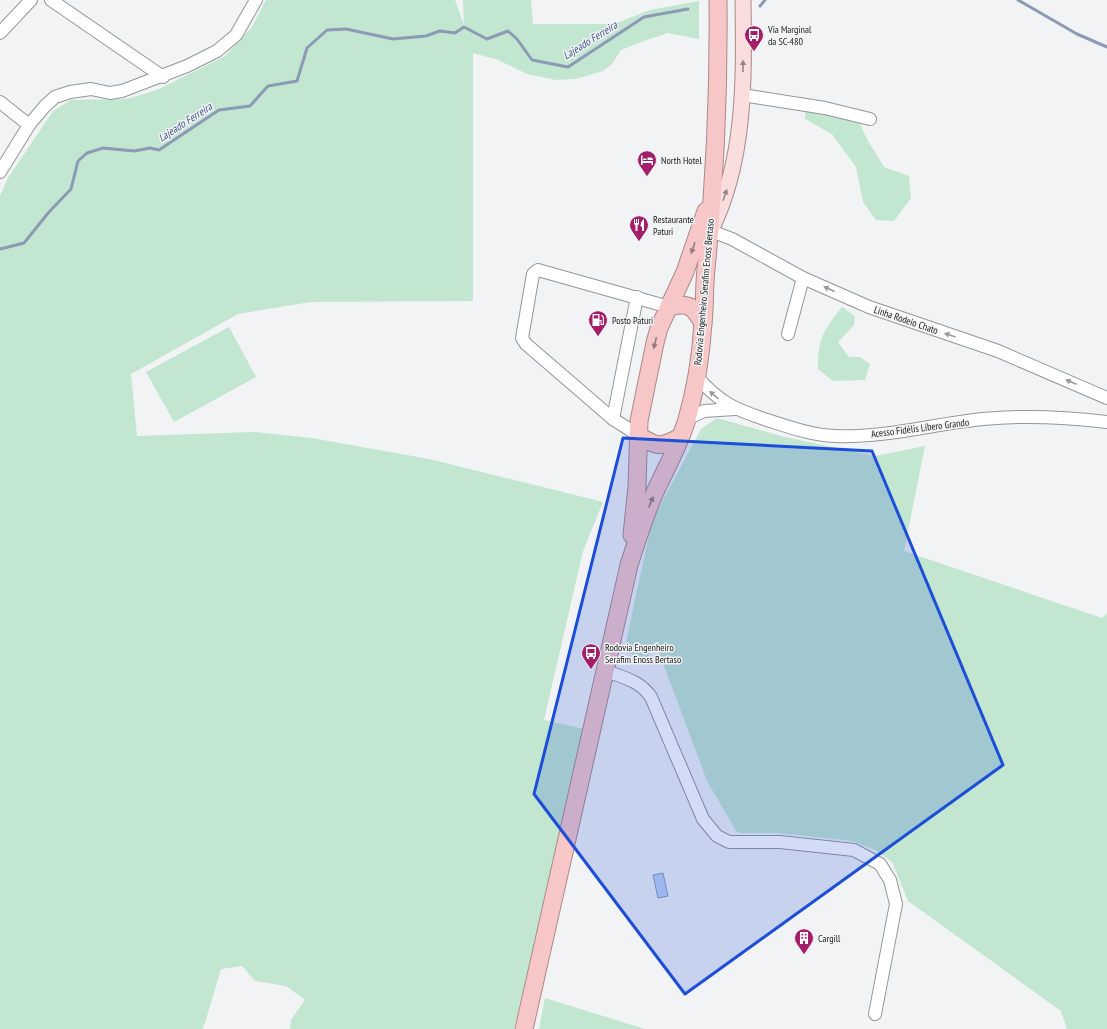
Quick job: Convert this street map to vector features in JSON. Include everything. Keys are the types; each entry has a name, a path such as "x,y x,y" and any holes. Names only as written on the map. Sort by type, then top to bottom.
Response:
{"highway":[{"name":"Rodovia Engenheiro Serafim Enoss Bertaso","path":"629,565 652,499 687,419 696,376 704,323 706,270 711,232 711,198 715,164 718,0"},
{"name":"Rodovia Engenheiro Serafim Enoss Bertaso","path":"524,1029 629,565 637,486 638,435 642,404 655,342 659,328 685,272 711,198"},
{"path":"669,307 680,304 688,305 696,311 704,323"},
{"path":"638,435 658,445 668,444 680,437"}],"main road":[{"path":"711,232 729,184 739,133 742,95 743,0"}],"street":[{"path":"0,33 31,0"},
{"path":"51,0 163,77"},
{"path":"0,172 29,126 45,106 55,97 70,92 91,89 110,93 122,91 163,77 218,51 236,35 256,0"},
{"path":"742,95 825,108 870,119"},
{"path":"0,102 29,126"},
{"name":"Linha Rodeio Chato","path":"711,232 732,239 803,278 869,307 998,351 1107,398"},
{"path":"638,435 613,419 526,344 522,338 533,274 538,270 669,307"},
{"path":"788,334 803,278"},
{"path":"613,419 637,297"},
{"name":"Acesso Fidélis Líbero Grando","path":"696,376 718,399 736,409 801,431 835,436 889,434 982,420 1029,416 1066,417 1107,422"},
{"name":"Acesso Fidélis Líbero Grando","path":"687,419 704,411 714,409 736,409"},
{"path":"606,672 636,681 645,688 651,698 703,819 717,836 729,842 780,842 854,850 880,864 890,880 896,904 875,1014"}],"highlighted area":[{"path":"623,438 872,451 1003,765 685,994 534,794"}],"green space":[{"path":"266,0 455,0 464,25 463,0 531,0 533,24 614,24 650,10 699,1 699,39 668,33 621,50 612,64 603,71 575,79 556,80 527,74 498,60 473,53 473,301 311,302 238,314 131,374 137,436 254,432 312,438 429,459 603,502 583,551 544,720 585,729 514,1029 290,1029 291,1020 305,1000 286,986 255,981 242,966 221,969 202,1029 0,1029 0,196 8,178 53,111 71,100 127,99 157,90 225,56 252,27"},
{"path":"806,99 853,110 868,141 884,167 909,176 911,198 894,221 876,220 863,202 856,167 832,134 805,119"},
{"path":"842,307 855,316 854,325 838,342 849,357 860,357 870,364 865,380 833,381 818,369 819,350 823,335 830,322"},
{"path":"229,327 256,377 174,422 146,372"},
{"path":"717,418 785,437 875,456 925,446 904,551 1102,618 1107,613 1107,1029 1067,1029 1061,1011 908,901 892,862 875,850 852,841 777,833 741,833 736,831 707,781 655,642 646,660 624,651 652,521 701,429"},
{"path":"545,998 645,1029 539,1029"}],"water":[{"path":"663,873 668,896 658,898 653,875"}],"waterway":[{"name":"Lajeado Ferreira","path":"760,6 765,0"},
{"name":"Lajeado Ferreira","path":"1018,0 1077,34 1107,47"},
{"name":"Lajeado Ferreira","path":"0,249 24,243 49,212 71,189 78,161 87,153 103,148 134,151 150,148 159,150 219,110 250,106 268,86 297,81 307,48 327,30 346,29 393,39 426,36 440,31 455,33 464,27 487,39 508,31 517,39 532,60 568,67 644,17 688,9"}],"place":[{"name":"Via Marginal da SC-480","path":"754,52"},
{"name":"North Hotel","path":"647,177"},
{"name":"Restaurante Paturi","path":"639,242"},
{"name":"Posto Paturi","path":"598,337"},
{"name":"Rodovia Engenheiro Serafim Enoss Bertaso","path":"591,670"},
{"name":"Cargill","path":"804,955"}]}
